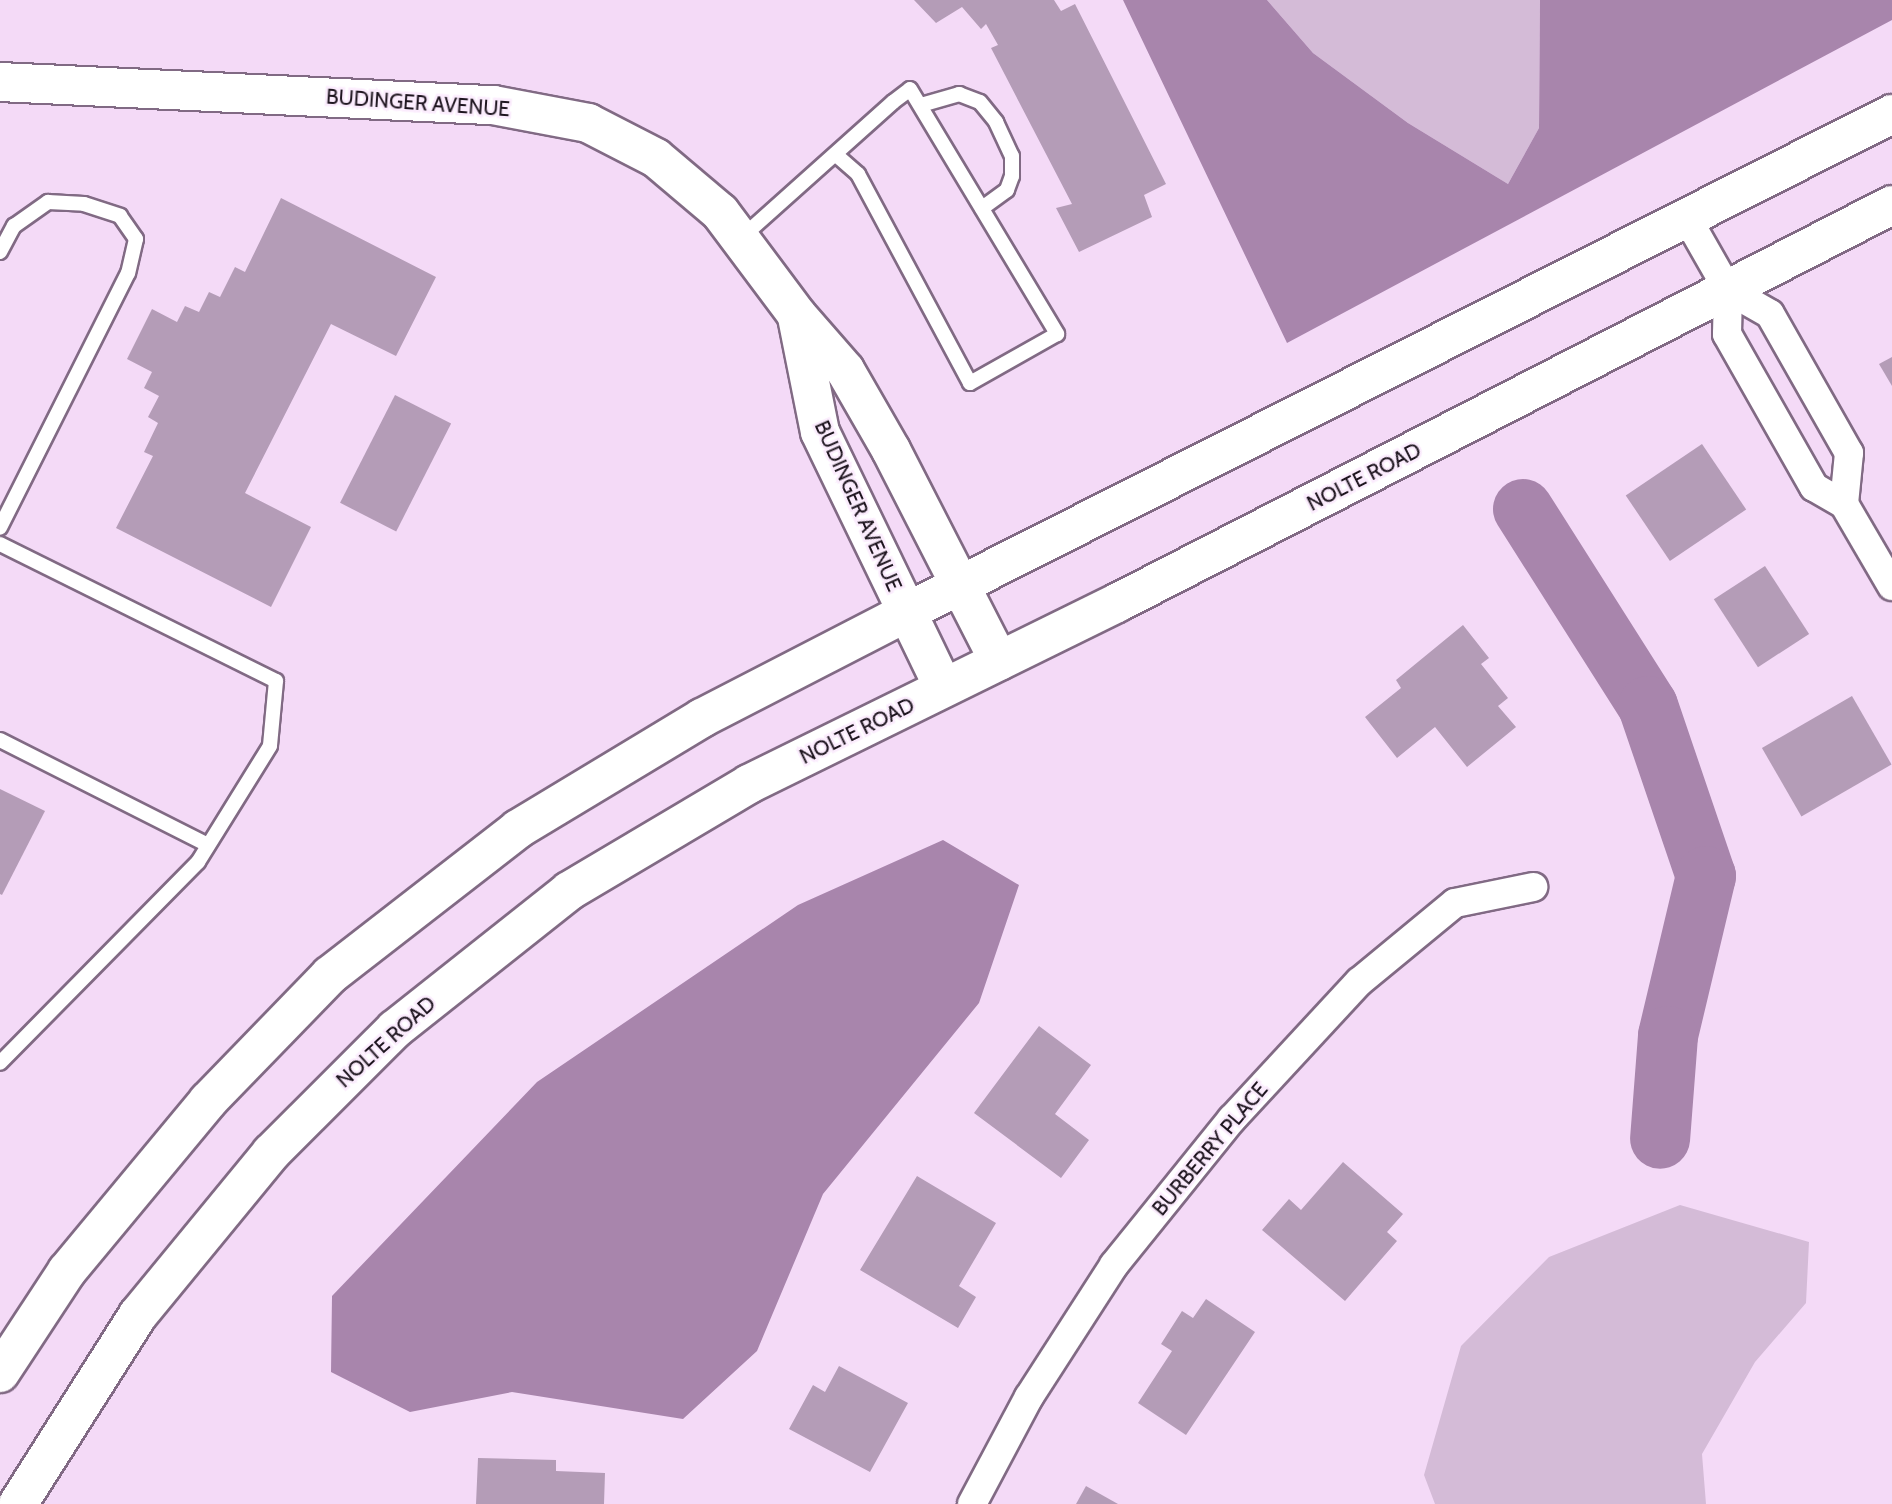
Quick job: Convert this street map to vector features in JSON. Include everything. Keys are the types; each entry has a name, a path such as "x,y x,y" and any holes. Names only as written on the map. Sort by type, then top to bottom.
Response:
{"street":[{"name":"BUDINGER AVENUE","path":"0,82 493,105 588,123 656,158 720,212 797,315 845,370 961,584 999,661"},
{"path":"0,1373 67,1271 208,1101 330,975 518,829 702,718 961,584 1892,114"},
{"name":"NOLTE ROAD","path":"18,1504 138,1315 271,1153 395,1029 569,891 750,784 999,661 1892,205"},
{"path":"1686,218 1728,290 1770,314 1849,453 1844,505"},
{"path":"1728,290 1727,334 1814,487 1844,505 1892,586"},
{"name":"BUDINGER AVENUE","path":"797,315 820,432 905,613 944,688"},
{"name":"BURBERRY PLACE","path":"972,1504 1029,1397 1114,1265 1232,1119 1359,982 1455,902 1533,887"}],"lane":[{"path":"740,239 835,154 910,89 1057,334 970,383 864,185 835,154"},
{"path":"921,105 959,94 980,102 996,122 1012,156 1012,176 1007,191 982,208"},
{"path":"0,253 14,226 48,202 84,204 120,216 136,239 128,273 0,528"},
{"path":"0,544 276,681 270,746 198,862 0,1063"},
{"path":"0,740 208,845"}],"shaded area":[{"path":"1123,0 1267,0 1313,53 1408,123 1508,184 1539,128 1540,0 1892,0 1892,20 1287,343"},
{"path":"1267,0 1540,0 1539,128 1508,184 1408,123 1313,53"},
{"path":"943,840 1019,885 979,1003 823,1194 757,1351 683,1419 512,1392 410,1412 331,1372 332,1296 537,1082 798,905"},
{"path":"1680,1205 1809,1242 1806,1303 1755,1362 1702,1454 1706,1504 1435,1504 1424,1475 1461,1346 1549,1257"}],"building":[{"path":"914,0 1054,0 1061,11 1075,4 1166,184 1144,195 1152,217 1079,252 1056,208 1072,204 991,48 998,45 986,24 981,29 962,7 936,23"},
{"path":"281,198 436,277 396,356 331,324 245,493 311,527 271,607 116,528 153,456 144,452 158,423 148,417 159,396 144,388 152,372 127,359 152,309 177,322 185,306 199,312 209,292 220,297 235,267 245,272"},
{"path":"1892,357 1892,386 1879,364"},
{"path":"395,395 451,424 396,531 340,503"},
{"path":"1702,444 1746,509 1670,561 1626,495"},
{"path":"1765,566 1809,634 1758,667 1714,599"},
{"path":"1463,625 1489,658 1481,664 1508,698 1498,706 1516,727 1467,767 1435,727 1397,758 1365,717 1401,688 1396,680"},
{"path":"1852,696 1892,764 1801,816 1762,748"},
{"path":"0,789 45,811 2,895 0,894"},
{"path":"1039,1026 1091,1065 1055,1114 1089,1140 1061,1178 974,1113"},
{"path":"1343,1162 1403,1214 1387,1232 1397,1241 1345,1301 1262,1230 1289,1199 1301,1210"},
{"path":"917,1176 996,1223 959,1286 976,1297 958,1328 860,1270"},
{"path":"1206,1299 1255,1332 1186,1435 1138,1403 1172,1351 1161,1344 1182,1311 1193,1318"},
{"path":"839,1366 908,1403 870,1472 789,1429 813,1385 825,1392"},
{"path":"478,1458 556,1460 556,1471 605,1473 604,1504 476,1504"},
{"path":"1086,1486 1118,1504 1076,1504"}],"waterway":[{"path":"1523,509 1648,706 1706,876 1668,1036 1660,1139"}]}
